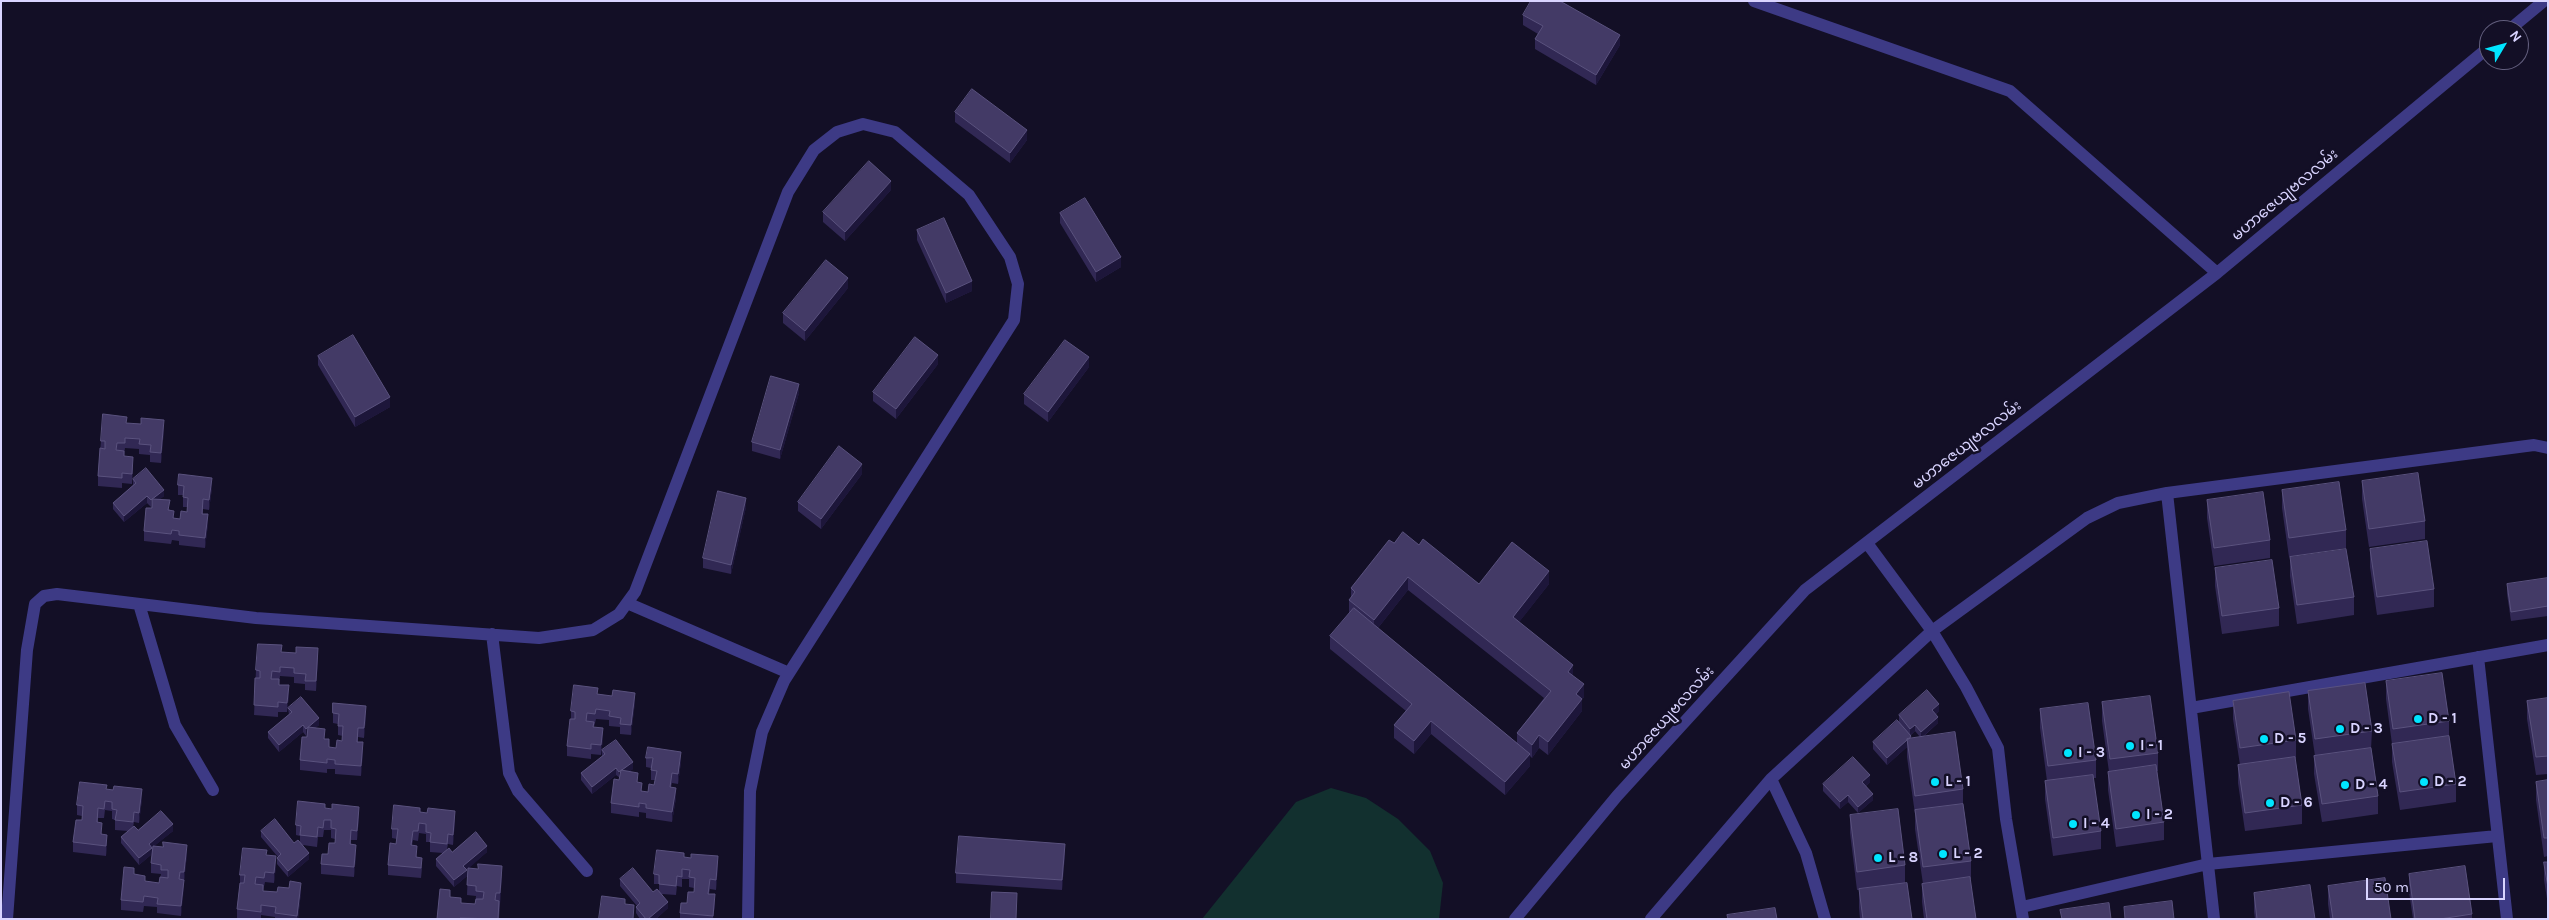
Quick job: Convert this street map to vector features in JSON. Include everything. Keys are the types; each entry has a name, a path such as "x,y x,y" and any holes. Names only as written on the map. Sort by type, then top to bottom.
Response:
{"street":[{"path":"1754,1 2010,92 2217,273"},
{"path":"2521,20 2544,1"},
{"name":"မဟာဇေယျဗလလမ်း","path":"1514,919 1617,796 1806,590 2217,273 2479,55"},
{"path":"7,919 27,650 35,604 44,596 57,594 256,618 539,638 593,630 619,614 635,592 788,192 814,150 837,132 863,124 895,132 969,195 1010,258 1018,284 1014,320 789,673 762,732 750,791 748,919"},
{"path":"1651,919 1771,779 1932,631 2087,518 2118,503 2167,493 2534,445 2548,448"},
{"path":"2167,493 2214,919"},
{"path":"1866,543 1932,631 1966,687 1998,748 2006,818 2023,913 2208,864 2497,836"},
{"path":"627,603 789,673"},
{"path":"139,604 175,726 213,790"},
{"path":"492,634 509,772 518,791 587,871"},
{"path":"2191,708 2548,645"},
{"path":"2478,657 2506,919"},
{"path":"1771,779 1806,853 1825,919"}],"green space":[{"path":"1331,788 1366,798 1398,819 1430,851 1443,883 1439,919 1202,919 1296,802"}],"building":[{"path":"1531,1 1560,1 1620,35 1596,75 1535,39 1543,26 1523,15"},
{"path":"972,89 1027,130 1010,153 955,112"},
{"path":"869,161 891,181 845,232 823,212"},
{"path":"1085,198 1121,257 1096,272 1060,213"},
{"path":"944,218 972,281 946,293 917,230"},
{"path":"826,260 848,278 805,331 783,313"},
{"path":"353,335 390,397 355,417 318,356"},
{"path":"915,337 938,355 896,409 873,392"},
{"path":"1065,340 1089,357 1048,412 1024,394"},
{"path":"771,376 799,384 780,450 752,442"},
{"path":"103,414 127,417 126,423 141,424 141,418 164,420 161,453 150,452 151,445 139,444 140,439 125,438 125,443 117,443 116,450 124,451 124,456 133,457 132,474 122,473 122,478 98,476 100,448 105,449 105,441 101,441"},
{"path":"839,446 862,464 821,519 798,502"},
{"path":"146,468 164,490 151,500 147,496 124,516 113,503 136,483 133,479"},
{"path":"2418,473 2425,521 2369,529 2362,481"},
{"path":"179,474 212,478 209,500 203,499 202,514 208,514 205,538 179,535 179,531 172,530 171,534 144,531 146,508 152,508 152,499 170,500 168,510 174,511 173,518 180,519 181,511 187,512 188,498 183,497 184,486 178,485"},
{"path":"2339,482 2346,530 2289,538 2282,490"},
{"path":"718,491 746,498 731,565 703,558"},
{"path":"2263,492 2270,540 2214,548 2207,500"},
{"path":"1403,532 1419,545 1423,539 1479,584 1512,542 1549,571 1513,617 1573,665 1568,672 1584,684 1576,694 1582,699 1548,742 1539,735 1532,745 1517,733 1551,691 1408,577 1374,620 1349,600 1355,592 1351,588 1389,540 1394,543"},
{"path":"2427,541 2434,589 2377,597 2370,549"},
{"path":"2346,549 2354,597 2297,605 2290,557"},
{"path":"2272,560 2279,608 2222,616 2215,568"},
{"path":"2548,578 2548,606 2511,612 2507,584"},
{"path":"1354,608 1530,754 1505,782 1431,721 1414,741 1394,725 1412,704 1330,636"},
{"path":"258,644 282,645 281,652 296,653 296,647 318,648 316,681 305,681 306,674 294,673 294,668 280,667 280,672 272,671 271,679 279,679 279,685 289,685 287,703 278,702 278,707 254,705 255,678 260,678 260,671 256,670"},
{"name":"D - 1","path":"2442,673 2449,721 2393,729 2386,681"},
{"name":"D - 3","path":"2365,683 2372,731 2315,739 2308,691"},
{"path":"574,685 598,688 597,694 612,696 613,690 635,693 631,725 620,724 621,718 609,716 610,711 596,709 595,714 587,713 586,721 594,722 593,727 603,728 601,745 591,744 591,749 567,746 570,719 575,719 575,712 571,711"},
{"path":"1927,690 1939,704 1932,710 1938,717 1921,732 1915,725 1910,729 1899,715"},
{"path":"2289,692 2296,740 2240,748 2233,701"},
{"name":"I - 1","path":"2150,696 2158,753 2110,759 2102,702"},
{"path":"301,697 319,718 306,729 303,725 279,745 268,732 292,712 288,708"},
{"path":"2548,698 2548,756 2536,757 2527,701"},
{"path":"333,703 366,706 364,728 358,728 357,742 363,742 361,766 335,764 335,760 327,759 327,763 300,760 302,737 307,737 308,727 325,729 324,739 329,739 329,747 336,748 337,740 342,741 343,726 338,726 339,714 333,713"},
{"name":"I - 3","path":"2088,703 2096,760 2048,766 2040,709"},
{"path":"1897,720 1911,736 1887,758 1873,742"},
{"name":"L - 1","path":"1955,732 1963,789 1915,796 1907,739"},
{"name":"D - 2","path":"2449,736 2456,784 2400,792 2392,744"},
{"path":"616,740 633,762 619,772 616,768 592,787 581,773 605,754 602,750"},
{"path":"648,747 681,752 678,774 672,773 670,787 676,788 672,812 646,808 646,804 639,803 639,807 611,803 614,779 619,780 621,770 638,773 637,782 642,783 641,791 648,792 649,784 654,785 657,771 651,770 653,758 646,758"},
{"name":"D - 4","path":"2371,748 2378,796 2322,804 2314,756"},
{"path":"1853,757 1870,775 1862,782 1873,794 1858,807 1848,795 1840,802 1823,784"},
{"path":"2295,757 2302,805 2245,813 2238,765"},
{"name":"I - 2","path":"2156,765 2164,822 2116,829 2108,772"},
{"name":"I - 4","path":"2093,775 2101,831 2053,838 2045,781"},
{"path":"2548,780 2548,838 2544,838 2536,782"},
{"path":"80,782 107,785 106,789 113,790 114,786 142,789 139,813 134,812 133,822 115,820 117,810 112,809 112,802 105,801 104,809 98,808 97,822 102,823 101,834 107,835 106,846 73,842 76,820 82,820 83,806 77,805"},
{"path":"298,801 325,804 325,808 332,809 332,804 359,807 357,831 351,830 350,844 356,845 354,867 321,864 322,854 328,854 329,843 335,843 336,829 331,828 331,820 324,820 323,828 318,827 317,837 300,835 301,826 296,825"},
{"name":"L - 2","path":"1963,804 1971,861 1923,867 1915,810"},
{"path":"394,805 420,808 420,812 427,813 428,808 455,811 453,835 448,834 447,844 430,842 431,833 426,832 426,824 419,823 418,831 413,831 411,845 417,846 416,857 422,858 421,868 388,865 390,843 396,844 398,829 392,829"},
{"name":"L - 8","path":"1898,809 1905,865 1857,872 1850,815"},
{"path":"161,811 173,824 149,844 152,848 139,858 121,837 134,826 138,830"},
{"path":"275,819 294,843 298,840 309,853 288,871 277,858 281,854 261,831"},
{"path":"476,832 487,846 463,866 467,870 454,880 436,859 449,848 452,852"},
{"path":"959,836 1065,844 1062,880 956,873"},
{"path":"163,842 187,845 184,872 180,872 179,879 184,880 181,906 157,904 158,898 144,896 143,902 121,900 124,867 134,868 134,874 145,876 145,881 159,883 160,877 168,878 168,870 161,870 161,865 151,863 153,846 163,847"},
{"path":"243,848 267,850 266,855 276,856 274,873 265,872 264,878 256,877 255,884 263,885 263,891 277,892 278,887 289,888 290,881 301,883 297,916 275,913 276,907 261,905 261,912 237,909 240,883 244,883 245,875 240,875"},
{"path":"657,850 684,853 684,857 691,858 691,854 718,856 716,880 710,879 708,894 715,894 713,916 680,913 681,903 687,903 688,892 694,892 695,878 689,877 690,870 682,869 682,877 677,876 676,886 659,884 659,875 654,874"},
{"path":"2544,862 2548,862 2548,887"},
{"path":"478,864 502,866 500,893 496,893 495,900 499,901 498,919 437,919 440,889 450,890 450,897 461,898 461,903 475,904 476,899 483,899 484,892 476,891 476,886 467,885 468,868 478,869"},
{"path":"2465,866 2472,914 2440,919 2415,919 2409,874"},
{"path":"633,868 653,892 657,889 668,902 648,919 636,907 640,903 620,879"},
{"path":"1970,877 1976,919 1927,919 1922,884"},
{"path":"2385,878 2391,919 2333,919 2328,886"},
{"path":"1907,883 1912,919 1863,919 1859,889"},
{"path":"2310,885 2315,919 2257,919 2254,893"},
{"path":"992,892 1017,893 1016,919 991,919"},
{"path":"602,896 625,899 625,904 634,905 633,919 599,919"},
{"path":"2172,901 2174,919 2125,919 2124,907"},
{"path":"2109,903 2111,919 2062,919 2060,910"},
{"path":"1775,908 1777,919 1728,919 1727,915"}],"place":[{"name":"D - 1","path":"2418,719"},
{"name":"D - 3","path":"2340,729"},
{"name":"D - 5","path":"2264,739"},
{"name":"I - 1","path":"2130,746"},
{"name":"I - 3","path":"2068,753"},
{"name":"L - 1","path":"1935,782"},
{"name":"D - 2","path":"2424,782"},
{"name":"D - 4","path":"2345,785"},
{"name":"D - 6","path":"2270,803"},
{"name":"I - 2","path":"2136,815"},
{"name":"I - 4","path":"2073,824"},
{"name":"L - 2","path":"1943,854"},
{"name":"L - 8","path":"1878,858"}]}
